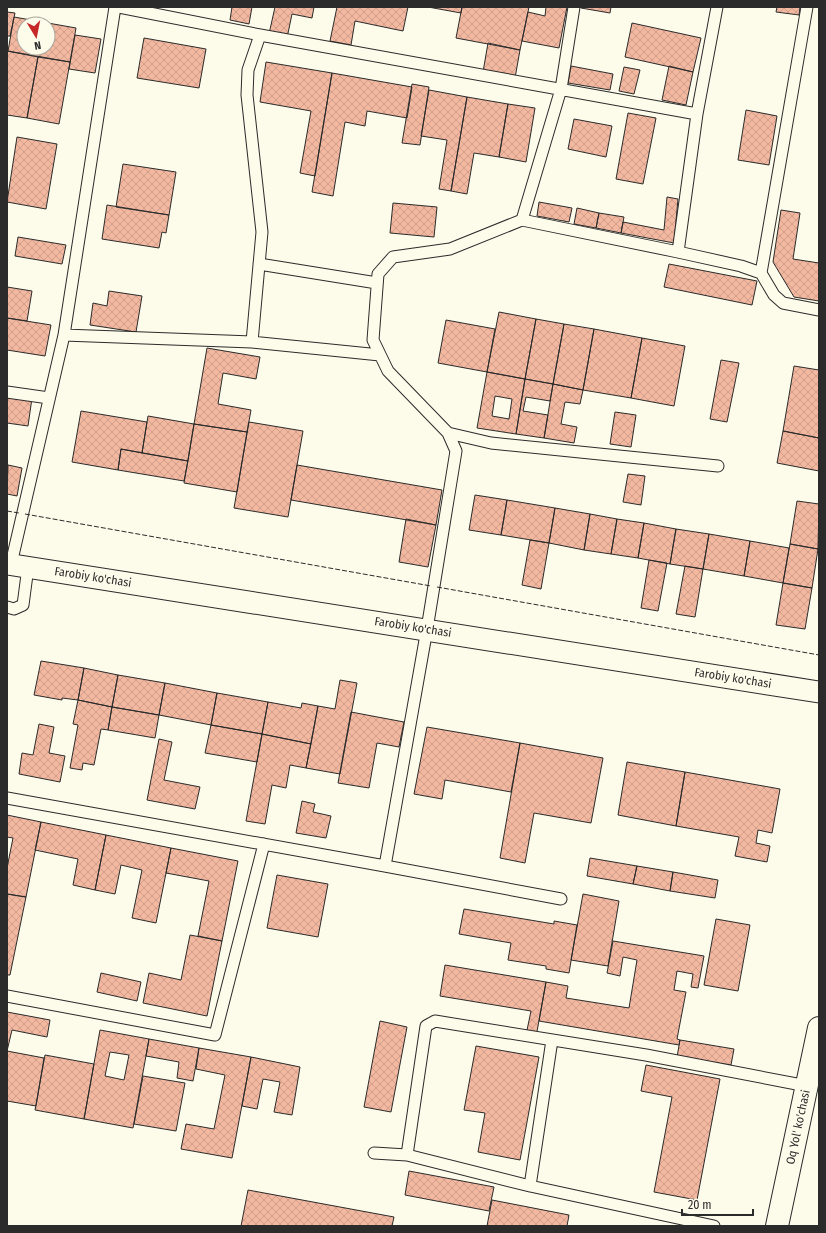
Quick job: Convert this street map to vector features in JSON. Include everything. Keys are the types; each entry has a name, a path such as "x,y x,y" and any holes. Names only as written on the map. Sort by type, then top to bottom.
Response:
{"street":[{"name":"Farobiy ko'chasi","path":"16,565 819,692"},
{"name":"Oq Yol' ko'chasi","path":"777,1226 819,1028"}],"lane":[{"path":"7,607 14,608 23,605 16,565 49,398 64,335 115,7"},
{"path":"119,7 260,35 697,114"},
{"path":"522,220 561,89 574,7"},
{"path":"678,252 697,114 717,7"},
{"path":"761,273 807,7"},
{"path":"252,342 262,232 247,95 248,70 260,35"},
{"path":"384,866 427,629 456,451 448,433 388,371 373,340 378,274 393,257 450,249 522,220 741,266 761,273 774,295 783,303 819,310"},
{"path":"259,264 377,283"},
{"path":"64,335 252,342 380,355"},
{"path":"7,392 49,398"},
{"path":"448,433 491,443 718,466"},
{"path":"7,798 561,899"},
{"path":"7,996 215,1034 264,844"},
{"path":"407,1155 426,1026 435,1021 646,1055 807,1086"},
{"path":"530,1186 552,1040"},
{"path":"374,1153 407,1155 530,1186 714,1226"}],"building":[{"path":"232,7 252,7 249,24 230,20"},
{"path":"275,7 314,7 312,18 292,14 287,38 269,34"},
{"path":"337,7 408,7 403,31 355,21 351,45 330,41"},
{"path":"428,7 462,7 461,13"},
{"path":"462,7 529,7 520,50 456,38"},
{"path":"546,7 567,7 559,48 522,41 528,12 545,16"},
{"path":"581,7 611,7 610,13"},
{"path":"777,7 800,7 799,15 776,12"},
{"path":"7,12 15,13 10,36 7,36"},
{"path":"14,17 16,17 16,52 8,51"},
{"path":"632,23 701,38 693,72 625,57"},
{"path":"56,24 76,28 70,62 36,56 56,56"},
{"path":"75,35 101,39 95,73 69,69"},
{"path":"144,38 206,49 199,88 137,78"},
{"path":"488,43 520,50 515,78 483,72"},
{"path":"7,51 16,53 16,56 38,57 27,118 7,115"},
{"path":"38,57 70,62 59,124 27,118"},
{"path":"266,62 332,73 315,176 300,173 311,111 260,102"},
{"path":"571,66 613,74 610,90 568,83"},
{"path":"669,66 693,72 686,105 662,100"},
{"path":"624,67 640,70 634,94 619,91"},
{"path":"332,73 412,87 407,118 367,111 365,126 345,122 333,196 312,192"},
{"path":"412,84 429,87 420,145 402,143"},
{"path":"429,90 467,97 451,191 439,189 447,140 421,136"},
{"path":"467,97 508,104 499,157 474,153 467,194 451,191"},
{"path":"508,104 535,108 526,162 499,157"},
{"path":"746,110 777,116 769,165 738,160"},
{"path":"628,113 656,118 643,184 616,179"},
{"path":"574,119 612,126 606,157 568,149"},
{"path":"17,137 57,144 46,209 7,202"},
{"path":"123,164 176,172 169,215 116,207"},
{"path":"667,197 678,199 674,243 621,233 623,222 664,230"},
{"path":"539,202 572,208 569,222 537,216"},
{"path":"393,203 437,207 434,237 390,233"},
{"path":"107,205 169,215 166,233 162,232 159,248 102,239"},
{"path":"577,208 599,213 596,228 574,224"},
{"path":"781,210 800,213 793,259 819,263 819,301 794,297 773,262"},
{"path":"599,213 624,217 621,233 596,228"},
{"path":"18,237 66,245 62,264 15,256"},
{"path":"669,264 757,281 752,305 664,287"},
{"path":"7,287 32,291 27,321 7,318"},
{"path":"109,291 142,296 136,332 90,325 93,303 107,306"},
{"path":"499,312 536,319 525,379 487,372"},
{"path":"7,318 51,325 45,356 7,350"},
{"path":"536,319 564,324 553,384 525,379"},
{"path":"446,320 495,329 487,372 438,363"},
{"path":"564,324 594,329 583,390 553,384"},
{"path":"594,329 642,338 631,398 583,390"},
{"path":"642,338 685,346 674,406 631,398"},
{"path":"207,348 260,357 256,379 223,373 218,404 251,410 247,432 194,424"},
{"path":"721,360 739,363 727,422 710,419"},
{"path":"794,366 819,370 819,438 783,431"},
{"path":"487,372 525,379 516,434 477,428","holes":["495,396 512,399 509,419 492,416"]},
{"path":"525,379 553,384 550,401 526,397 523,411 548,415 544,438 516,434"},
{"path":"553,384 583,390 580,404 565,402 561,424 577,427 574,443 544,438"},
{"path":"7,395 32,398 28,426 7,423"},
{"path":"81,411 147,422 142,453 121,449 118,470 72,462"},
{"path":"615,412 636,415 631,447 610,444"},
{"path":"148,416 194,424 188,461 142,453"},
{"path":"249,422 303,431 288,517 234,508"},
{"path":"194,424 247,432 237,492 184,483"},
{"path":"783,431 819,438 819,471 777,463"},
{"path":"121,449 188,461 184,481 118,470"},
{"path":"8,465 22,468 17,496 7,494"},
{"path":"297,465 442,490 436,525 291,500"},
{"path":"628,474 645,476 641,505 623,502"},
{"path":"475,495 507,500 501,535 469,530"},
{"path":"507,500 555,508 549,543 501,535"},
{"path":"797,501 819,504 818,549 790,544"},
{"path":"555,508 590,514 584,550 549,543"},
{"path":"590,514 617,519 611,554 584,550"},
{"path":"406,519 436,525 428,567 399,562"},
{"path":"617,519 644,523 638,558 611,554"},
{"path":"644,523 676,529 670,564 638,558"},
{"path":"676,529 709,534 703,569 670,564"},
{"path":"709,534 750,541 744,576 703,569"},
{"path":"530,540 549,543 541,589 522,585"},
{"path":"750,541 789,548 783,583 744,576"},
{"path":"790,544 818,549 812,588 783,583"},
{"path":"649,560 667,563 658,611 641,608"},
{"path":"685,566 703,569 695,617 676,614"},
{"path":"783,583 812,588 805,629 776,625"},
{"path":"41,661 84,668 78,700 62,698 62,700 34,695"},
{"path":"84,668 118,675 112,707 78,700"},
{"path":"118,675 165,683 159,715 112,707"},
{"path":"340,680 357,683 340,774 306,768 318,706 335,709"},
{"path":"165,683 217,693 211,725 159,715"},
{"path":"217,693 268,702 262,734 211,725"},
{"path":"78,700 112,707 108,730 101,729 94,765 83,763 82,770 70,768 78,725 73,724"},
{"path":"268,702 301,708 302,703 318,706 311,744 262,734"},
{"path":"112,707 159,715 155,738 108,730"},
{"path":"351,712 404,722 399,747 377,743 369,788 338,783"},
{"path":"39,724 54,727 49,753 65,756 60,782 19,774 22,753 33,755"},
{"path":"211,725 262,734 257,762 205,753"},
{"path":"427,727 520,743 511,792 445,780 442,799 414,794"},
{"path":"262,734 311,744 306,768 290,765 286,788 272,785 265,824 246,821"},
{"path":"159,739 172,742 164,780 200,787 195,809 147,800"},
{"path":"520,743 603,758 591,823 534,813 525,863 500,858"},
{"path":"627,762 685,772 676,826 618,815"},
{"path":"685,772 780,789 772,833 758,830 756,843 770,846 767,862 735,856 739,837 676,826"},
{"path":"302,801 315,804 313,812 331,816 326,838 296,833"},
{"path":"7,815 41,822 26,897 7,894 7,868 13,838 7,837"},
{"path":"41,822 106,835 95,890 73,885 78,859 35,850"},
{"path":"106,835 171,848 156,923 132,918 142,870 121,865 115,894 95,890"},
{"path":"171,848 238,861 222,941 198,936 209,881 166,873"},
{"path":"590,858 637,866 633,884 587,876"},
{"path":"637,866 673,872 670,891 633,884"},
{"path":"673,872 718,880 715,898 670,891"},
{"path":"277,875 328,884 318,937 267,928"},
{"path":"7,894 26,897 10,975 7,975"},
{"path":"583,894 619,901 608,966 571,960"},
{"path":"464,909 554,924 554,921 577,925 569,973 546,969 546,966 508,960 511,943 459,934"},
{"path":"716,919 750,925 738,991 704,985"},
{"path":"190,935 222,941 207,1016 143,1003 149,973 181,980"},
{"path":"613,941 704,956 698,988 691,987 693,974 677,971 674,990 686,992 677,1039 680,1040 679,1045 539,1021 546,982 568,986 566,998 629,1008 637,960 623,957 620,976 607,973"},
{"path":"445,965 546,982 536,1037 526,1035 531,1011 440,996"},
{"path":"101,973 141,982 137,1001 97,992"},
{"path":"7,1012 50,1020 47,1037 12,1030 7,1051"},
{"path":"380,1021 407,1027 391,1112 364,1107"},
{"path":"100,1030 149,1039 133,1128 84,1119","holes":["110,1052 129,1055 124,1080 105,1076"]},
{"path":"149,1039 199,1048 193,1081 177,1078 179,1062 146,1056"},
{"path":"680,1040 734,1049 731,1065 677,1057"},
{"path":"476,1046 539,1057 520,1160 478,1152 485,1113 464,1110"},
{"path":"199,1048 251,1057 232,1158 181,1149 186,1124 214,1129 225,1075 196,1069"},
{"path":"7,1051 44,1058 36,1106 7,1101"},
{"path":"45,1055 94,1064 84,1119 35,1110"},
{"path":"251,1057 300,1067 292,1115 274,1112 280,1082 263,1079 257,1109 242,1106"},
{"path":"646,1065 720,1079 697,1200 654,1192 672,1097 641,1091"},
{"path":"143,1076 185,1083 176,1131 134,1124"},
{"path":"409,1171 494,1187 489,1211 405,1195"},
{"path":"248,1190 394,1217 392,1226 241,1226"},
{"path":"492,1200 569,1215 567,1226 487,1226"}],"fence":[{"path":"7,511 19,513"},
{"path":"25,514 431,586"},
{"path":"437,587 819,655"}]}
